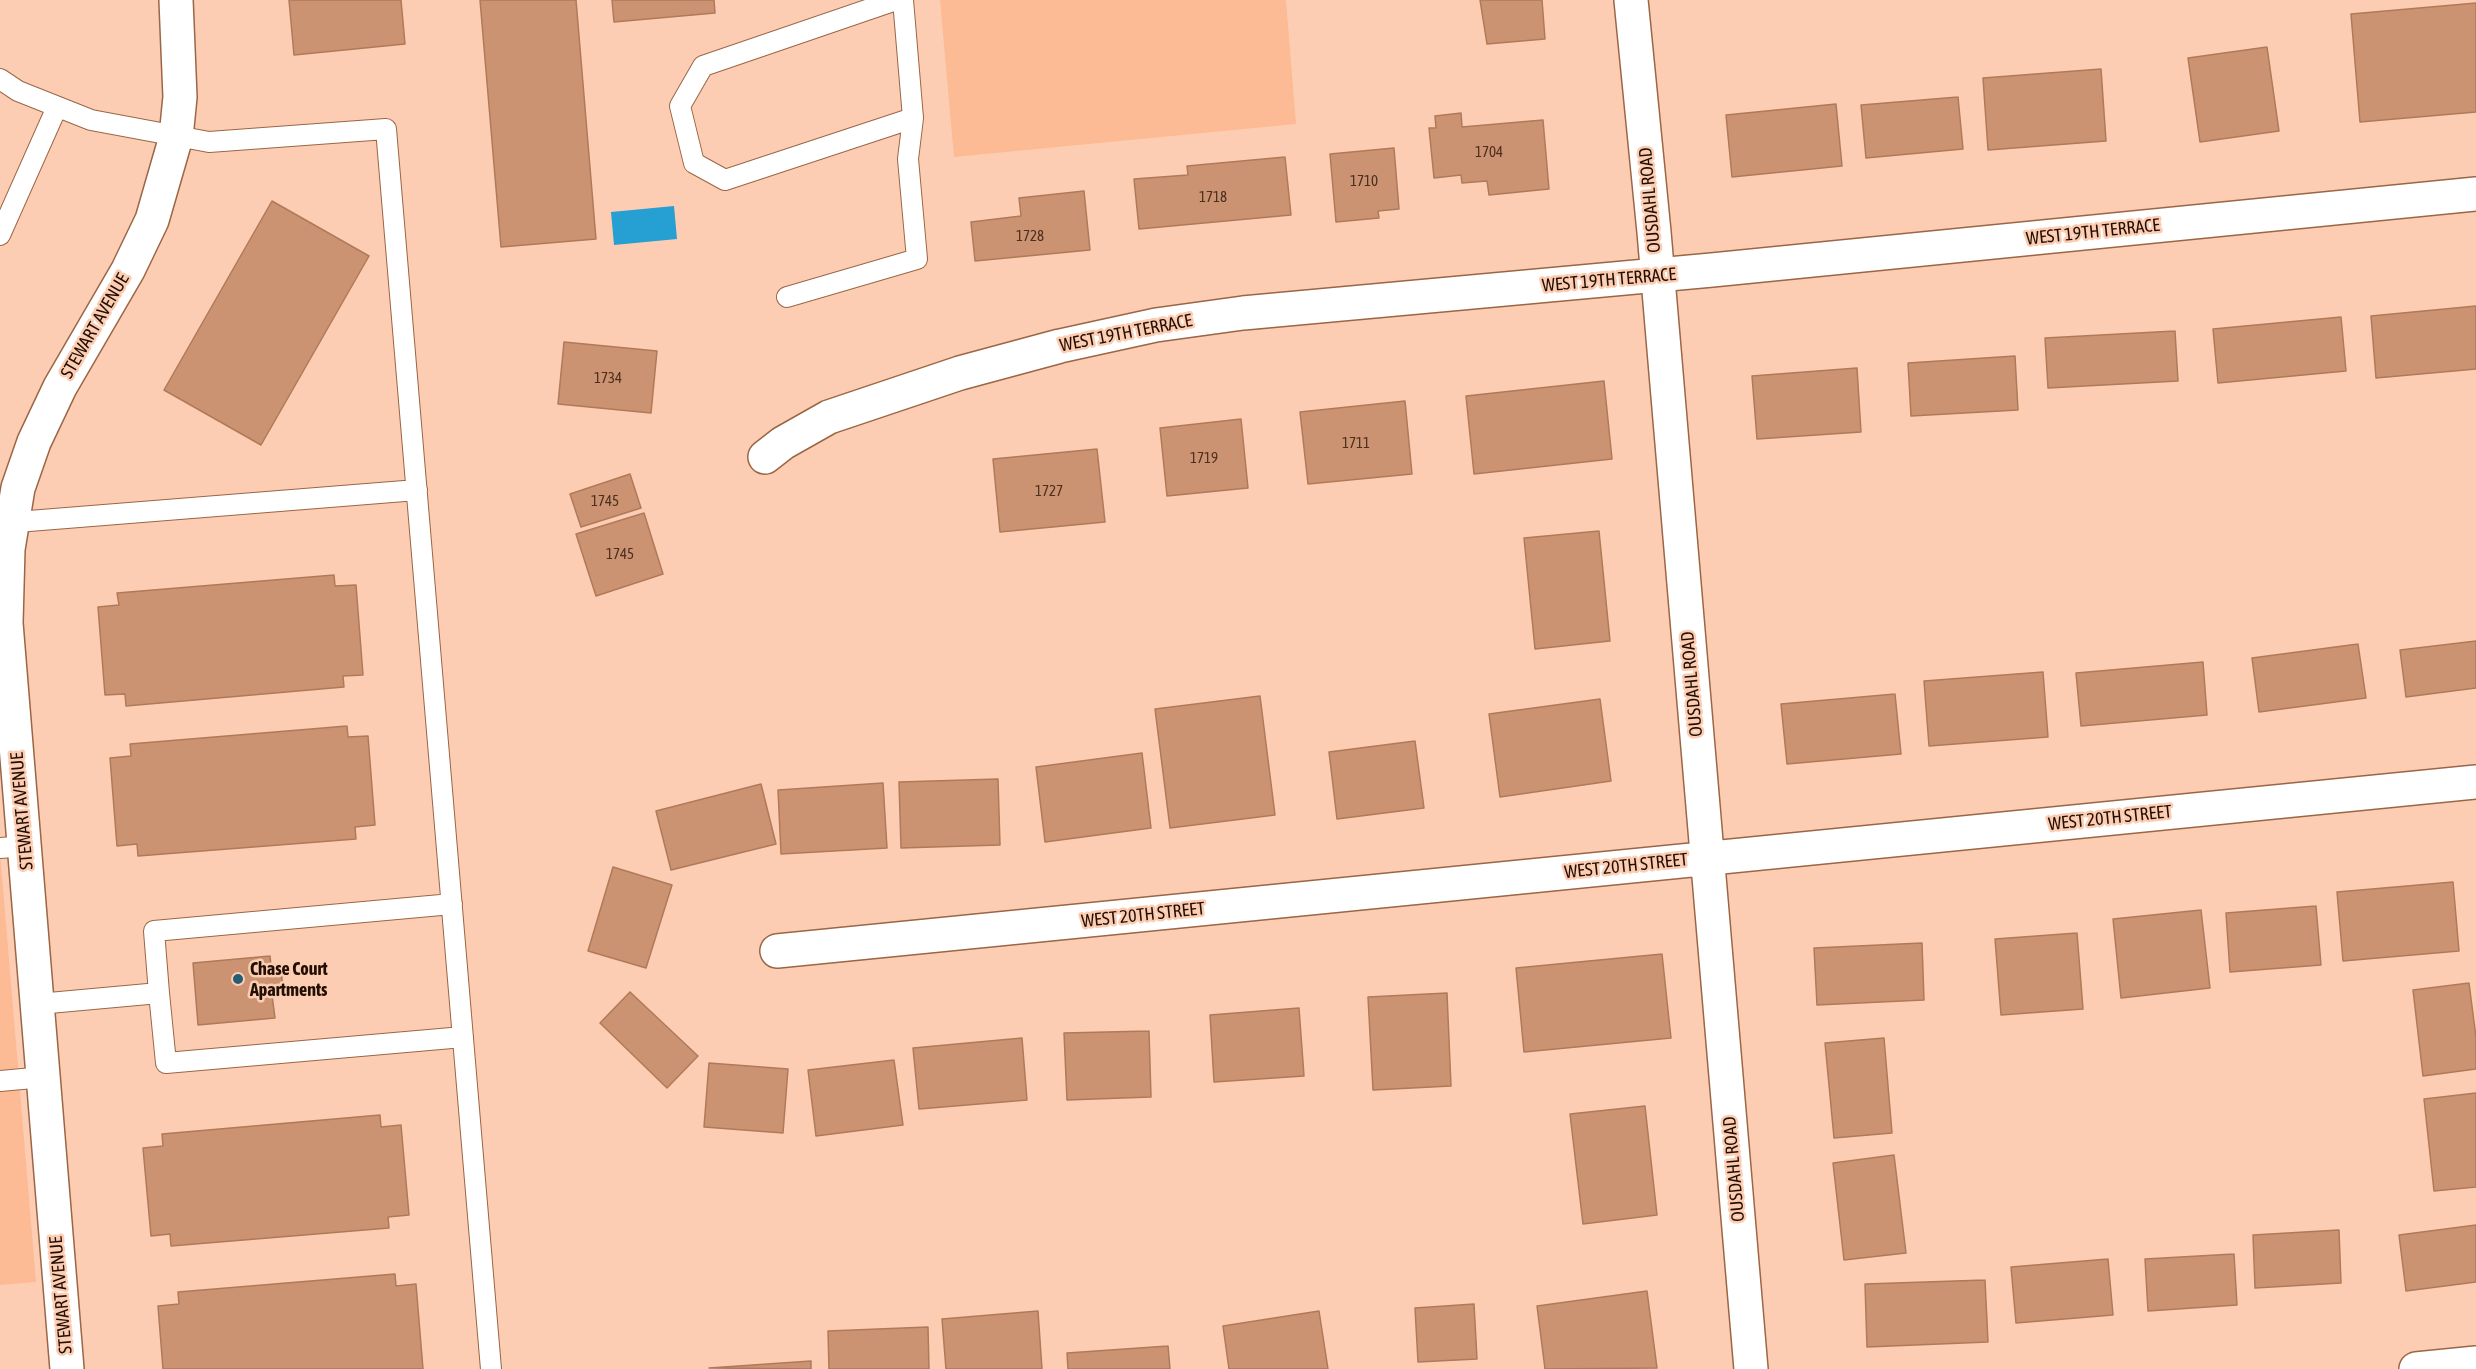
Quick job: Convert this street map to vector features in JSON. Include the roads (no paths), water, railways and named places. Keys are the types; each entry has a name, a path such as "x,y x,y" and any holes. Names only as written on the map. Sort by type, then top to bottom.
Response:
{"street":[{"name":"STEWART AVENUE","path":"67,1369 38,1004 13,847 6,623 8,549 5,523 34,442 60,387 128,270 152,220 176,137 180,97 176,0"},
{"name":"OUSDAHL ROAD","path":"1631,0 1657,275 1751,1369"},
{"name":"WEST 19TH TERRACE","path":"765,457 783,443 819,422 960,373 1060,346 1156,326 1243,313 1657,275 2476,194"},
{"name":"WEST 20TH STREET","path":"777,951 2476,782"},
{"path":"2416,1369 2476,1363"}],"lane":[{"path":"896,0 704,66 680,106 694,163 725,180 914,118"},
{"path":"787,297 917,259 908,159 914,118 903,0"},
{"path":"0,79 18,91 91,120 209,142 386,129 491,1369"},
{"path":"0,235 57,107"},
{"path":"5,523 417,490"},
{"path":"452,904 154,931 159,993 166,1063 463,1036"},
{"path":"38,1004 159,993"},
{"path":"0,1081 44,1077"}],"water":[{"path":"674,206 677,239 614,245 611,212"}],"place":[{"name":"Chase Court Apartments","path":"238,979"}]}
